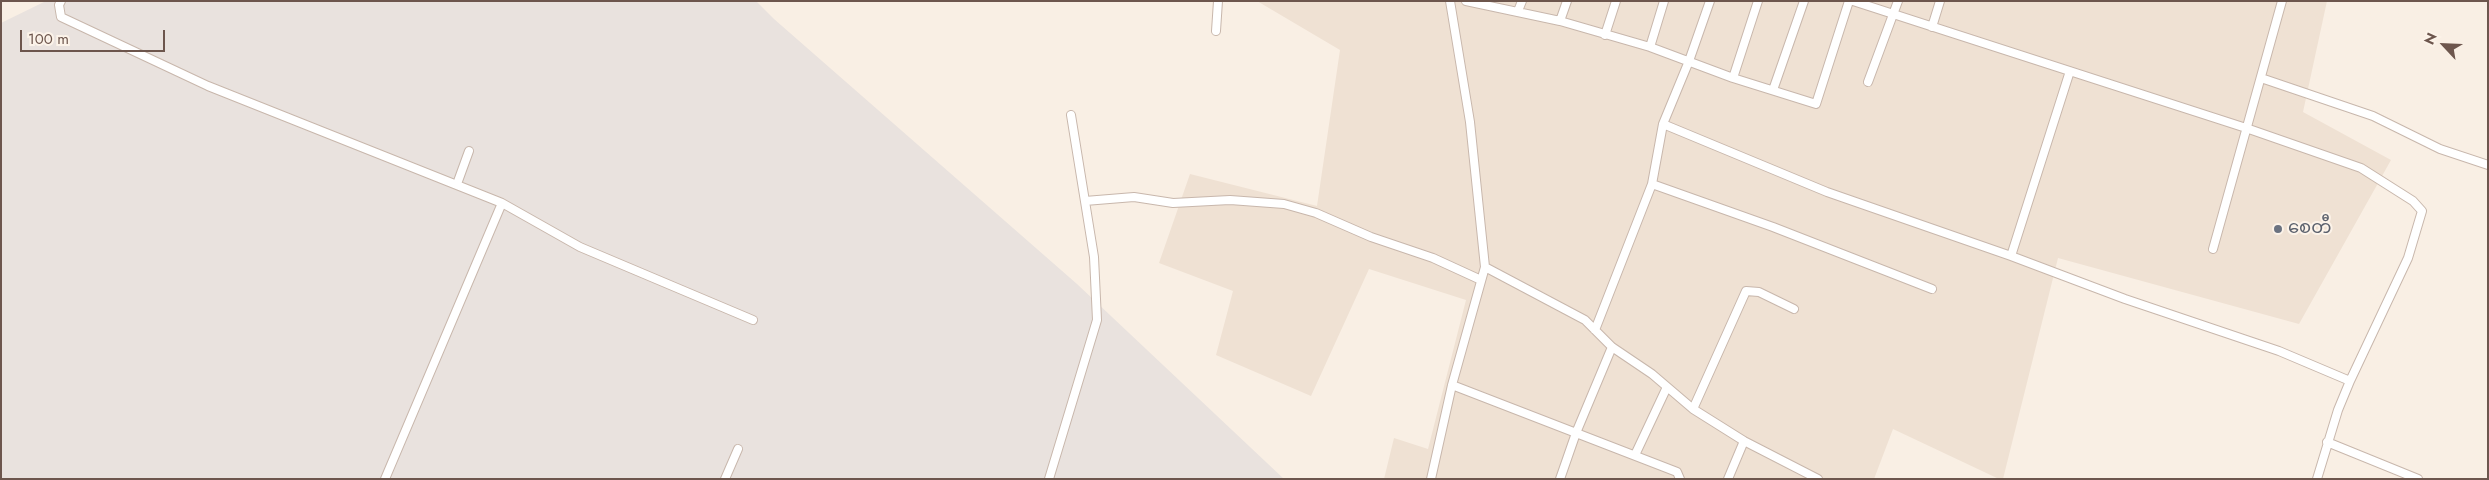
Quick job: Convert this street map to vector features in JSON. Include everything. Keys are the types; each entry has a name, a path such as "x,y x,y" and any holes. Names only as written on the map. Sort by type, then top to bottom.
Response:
{"street":[{"path":"61,1 59,5 61,17 208,86 502,203 580,247 753,320"},
{"path":"1216,31 1218,1"},
{"path":"1431,479 1452,385 1485,267 1470,122 1450,1"},
{"path":"1466,1 1560,21 1650,47 1733,78 1816,104 1849,1"},
{"path":"1518,11 1522,1"},
{"path":"1560,21 1567,1"},
{"path":"1605,35 1616,1"},
{"path":"1650,47 1664,1"},
{"path":"1595,330 1652,184 1663,124 1689,61 1710,1"},
{"path":"1733,78 1758,1"},
{"path":"1773,90 1804,1"},
{"path":"1854,1 2246,128 2361,168 2413,201 2422,211 2408,258 2350,381 2327,442 2316,479"},
{"path":"1868,82 1898,1"},
{"path":"1932,26 1940,1"},
{"path":"2213,249 2282,1"},
{"path":"2011,256 2070,72"},
{"path":"2261,78 2373,116 2440,149 2488,165"},
{"path":"1049,479 1097,320 1094,257 1070,115"},
{"path":"1663,124 1827,192 2279,352 2350,381"},
{"path":"456,184 469,151"},
{"path":"1652,184 1773,227 1932,289"},
{"path":"1085,201 1134,197 1173,203 1230,200 1284,204 1316,214 1371,237 1433,258 1481,280"},
{"path":"385,479 502,203"},
{"path":"1485,267 1585,320 1612,347 1652,374 1693,410 1744,441 1818,479"},
{"path":"1693,410 1746,291 1758,292 1794,309"},
{"path":"1560,479 1576,433 1612,347"},
{"path":"1452,385 1677,472 1680,479"},
{"path":"1635,456 1666,387"},
{"path":"1728,479 1744,441"},
{"path":"2327,442 2418,479"},
{"path":"725,479 738,449"}],"shaded area":[{"path":"46,1 756,1 774,19 1077,284 1284,479 1,479 1,23"},
{"path":"1257,1 2327,1 2303,112 2391,160 2299,324 2058,258 2003,479 1999,479 1893,429 1874,479 1384,479 1394,438 1428,449 1466,300 1369,269 1311,396 1216,355 1233,291 1159,263 1190,174 1317,206 1340,50"}],"place":[{"name":"စေတီ","path":"2278,229"}]}
